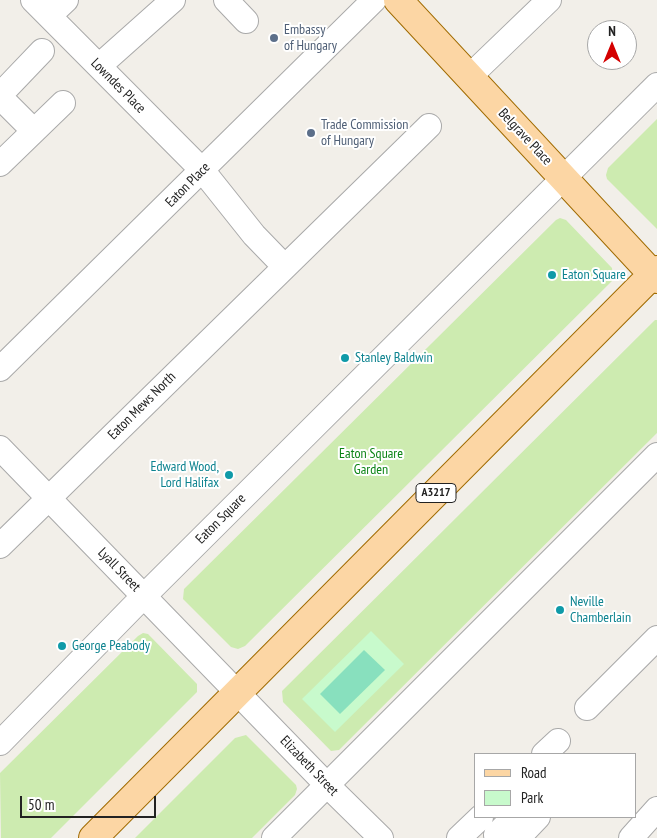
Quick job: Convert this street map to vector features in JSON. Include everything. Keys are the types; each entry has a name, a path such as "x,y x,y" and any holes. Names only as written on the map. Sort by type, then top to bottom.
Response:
{"main road":[{"name":"Belgrave Place","path":"398,0 655,275"},
{"name":"A3217","path":"94,838 655,275"}],"street":[{"path":"99,66 173,0"},
{"path":"226,0 246,21"},
{"name":"Eaton Place","path":"0,369 203,171 374,0"},
{"path":"469,77 549,0"},
{"name":"Lowndes Place","path":"49,5 99,66 203,171"},
{"path":"34,132 0,96 42,51"},
{"name":"Eaton Square","path":"0,743 144,596 657,85"},
{"path":"0,164 63,103"},
{"name":"Eaton Mews North","path":"0,546 429,126"},
{"path":"203,171 254,235 284,266"},
{"name":"Lyall Street","path":"0,448 238,693"},
{"path":"274,838 657,455"},
{"path":"587,708 657,638"},
{"name":"Elizabeth Street","path":"238,693 381,838"},
{"path":"631,838 657,809"},
{"path":"459,838 480,818"},
{"path":"499,838 496,835 513,818"},
{"path":"518,838 537,818"}],"green space":[{"path":"657,119 657,229 607,179 606,175 608,168"},
{"name":"Eaton Square Garden","path":"560,218 566,220 612,268 613,280 245,646 238,649 231,647 183,599 184,589"},
{"path":"657,320 657,433 339,750 331,751 283,702 282,691"},
{"path":"371,631 404,664 335,732 302,699"},
{"path":"143,633 148,634 197,684 197,692 51,838 1,838 0,773"},
{"path":"364,650 385,670 340,714 320,694"},
{"path":"246,735 296,785 297,789 295,795 252,838 135,838 235,738"}],"place":[{"name":"Embassy of Hungary","path":"274,38"},
{"name":"Trade Commission of Hungary","path":"311,133"},
{"name":"Eaton Square","path":"552,275"},
{"name":"Stanley Baldwin","path":"345,358"},
{"name":"Edward Wood, Lord Halifax","path":"229,475"},
{"name":"Neville Chamberlain","path":"560,610"},
{"name":"George Peabody","path":"62,646"}]}
